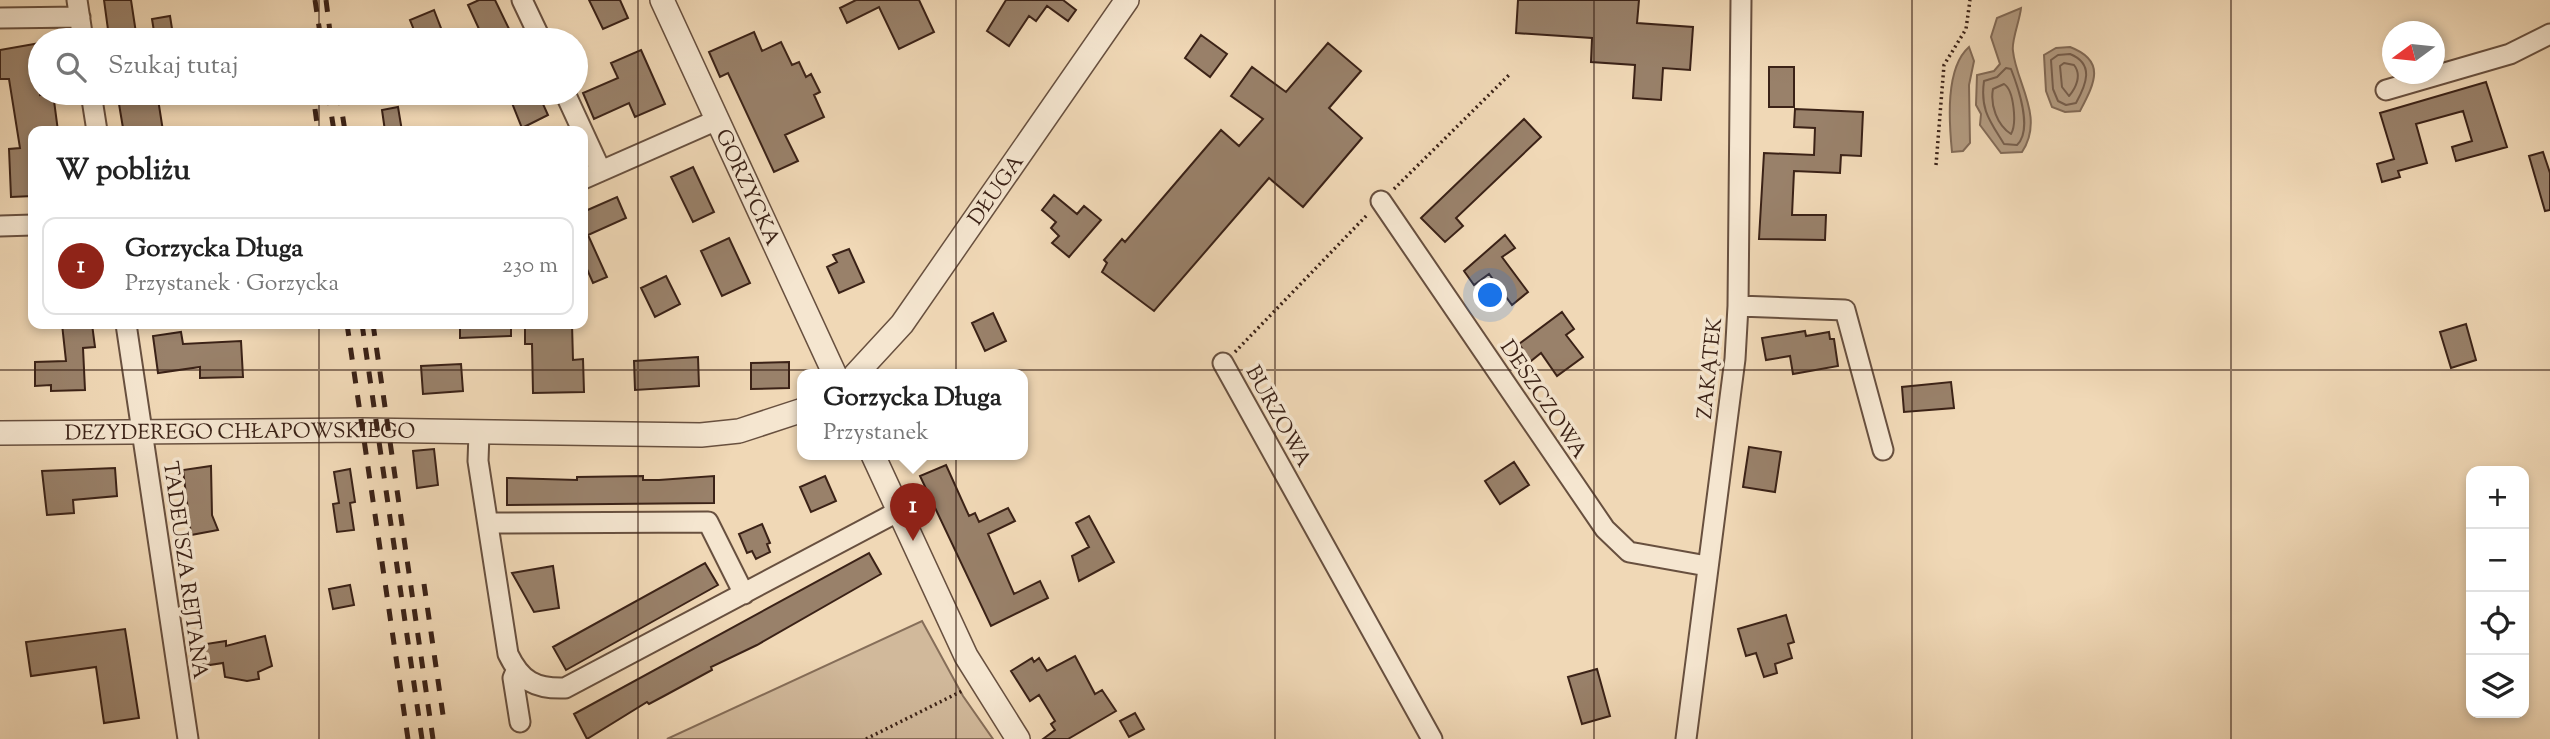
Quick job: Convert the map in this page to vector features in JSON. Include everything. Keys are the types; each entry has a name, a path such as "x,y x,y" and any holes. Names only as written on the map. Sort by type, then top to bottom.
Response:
{"street":[{"path":"522,0 535,28"},
{"name":"GORZYCKA","path":"662,0 832,369"},
{"name":"DŁUGA","path":"861,369 902,324 1127,0"},
{"name":"ZAKĄTEK","path":"1686,739 1735,359 1738,306 1741,0"},
{"path":"0,18 79,9 81,28"},
{"path":"2386,90 2510,54 2550,34"},
{"path":"94,105 96,126"},
{"path":"571,105 580,126"},
{"path":"588,177 717,120"},
{"path":"588,143 601,171"},
{"name":"DESZCZOWA","path":"1381,201 1605,528 1629,552 1707,566"},
{"path":"0,226 28,225"},
{"path":"1738,306 1845,310 1883,450"},
{"name":"TADEUSZA REJTANA","path":"127,329 188,739"},
{"name":"BURZOWA","path":"1223,363 1432,739"},
{"name":"DEZYDEREGO CHŁAPOWSKIEGO","path":"0,433 142,431 710,434 764,425 797,412"},
{"path":"479,433 478,461 508,654 516,671 527,682 542,689 565,688 899,511"},
{"path":"875,460 966,656 1018,739"},
{"path":"489,523 708,522 744,594"},
{"path":"516,671 513,678 520,722"}],"path":[{"path":"1936,165 1944,65 1966,29 1970,0"},
{"name":"BURZOWA","path":"1223,363 1511,73"},
{"path":"866,739 961,692"}],"shaded area":[{"path":"922,621 963,696 993,739 667,739"}],"water":[{"path":"2021,8 2013,51 2027,100 2031,126 2022,152 2001,153 1980,125 1981,114 1976,105 1977,75 1994,71 2000,64 1991,37 1997,18"},
{"path":"1969,47 1974,61 1969,85 1970,143 1963,151 1952,152 1952,82 1961,56"},
{"path":"2070,47 2089,59 2094,74 2090,92 2080,111 2065,112 2052,107 2046,91 2044,55 2056,48"}],"building":[{"path":"104,0 131,0 135,28 108,28"},
{"path":"479,0 495,0 509,28 479,28 468,5"},
{"path":"589,0 620,0 628,18 603,29"},
{"path":"856,0 919,0 934,32 899,49 879,7 847,23 840,8"},
{"path":"1006,0 1063,0 1076,10 1068,21 1047,6 1036,21 1029,16 1009,46 987,31"},
{"path":"1518,0 1639,0 1637,23 1693,27 1690,70 1663,68 1661,100 1633,98 1635,65 1591,62 1592,38 1516,33"},
{"path":"434,10 441,28 413,28 410,20"},
{"path":"170,16 172,28 153,28 152,19"},
{"path":"754,32 762,51 781,42 792,65 799,62 806,77 811,74 820,92 814,95 824,117 785,135 798,161 774,172 728,73 720,77 709,52"},
{"path":"1201,35 1227,54 1210,77 1185,58"},
{"path":"1328,43 1361,71 1329,108 1362,138 1303,207 1269,178 1154,311 1102,272 1107,263 1104,260 1122,239 1125,242 1221,130 1239,146 1263,119 1231,96 1252,67 1286,92"},
{"path":"28,45 28,105 55,105 57,126 28,126 28,196 11,197 9,149 20,148 9,79 0,79 0,50"},
{"path":"641,50 665,104 635,117 629,103 594,119 588,105 588,91 618,78 611,63"},
{"path":"1769,67 1794,67 1794,107 1769,107"},
{"path":"2486,82 2507,147 2456,161 2452,147 2472,141 2463,111 2416,124 2427,163 2398,171 2400,177 2382,182 2377,164 2394,159 2380,113"},
{"path":"119,105 159,105 162,126 123,126"},
{"path":"513,105 543,105 548,115 521,126"},
{"path":"398,107 401,126 384,126 382,110"},
{"path":"1795,109 1863,112 1861,156 1841,155 1840,173 1794,171 1792,215 1826,215 1825,240 1759,239 1764,153 1814,155 1815,128 1794,127"},
{"path":"1524,119 1541,137 1456,218 1463,226 1445,242 1421,218"},
{"path":"2543,152 2550,173 2550,210 2545,211 2529,156"},
{"path":"693,167 714,212 693,222 671,177"},
{"path":"1054,195 1077,214 1084,206 1101,220 1069,257 1052,243 1059,236 1051,228 1056,222 1042,210"},
{"path":"617,197 626,218 588,235 588,210"},
{"path":"588,235 607,277 593,283 588,272"},
{"path":"1505,235 1515,248 1502,257 1528,292 1512,305 1489,274 1474,285 1464,271"},
{"path":"729,238 750,283 722,296 701,251"},
{"path":"849,249 864,282 839,293 827,267 837,262 833,255"},
{"path":"666,276 680,304 655,317 641,288"},
{"path":"1562,312 1574,329 1566,335 1583,357 1557,376 1541,353 1531,361 1519,344"},
{"path":"993,313 1006,341 985,351 972,323"},
{"path":"2466,324 2476,360 2451,368 2440,332"},
{"path":"63,329 93,329 95,347 83,348 85,390 51,391 51,385 35,386 35,362 66,361"},
{"path":"460,329 511,329 511,336 460,338"},
{"path":"525,329 572,329 573,360 583,359 584,392 533,393 532,344 525,344"},
{"path":"1805,331 1806,336 1829,332 1830,339 1834,339 1838,366 1793,374 1790,356 1766,360 1762,338"},
{"path":"181,332 183,344 241,341 243,377 200,378 200,367 158,373 153,336"},
{"path":"698,357 699,386 635,390 634,361"},
{"path":"789,362 789,388 751,389 751,363"},
{"path":"461,364 463,391 423,394 421,366"},
{"path":"1951,382 1954,408 1904,412 1902,387"},
{"path":"1749,447 1781,452 1775,492 1743,487"},
{"path":"434,449 438,485 417,488 413,451"},
{"path":"1514,462 1529,485 1500,504 1485,481"},
{"path":"946,465 969,516 975,513 979,522 1008,508 1015,521 988,534 1014,594 1040,581 1048,598 991,626 920,476"},
{"path":"211,466 212,515 218,530 191,535 183,470"},
{"path":"115,468 117,496 73,500 74,513 47,515 42,471"},
{"path":"350,469 355,502 350,503 354,530 337,532 333,504 339,503 334,472"},
{"path":"643,476 643,480 659,480 714,476 714,503 507,505 507,478 577,480 577,477"},
{"path":"825,476 836,501 811,512 800,487"},
{"path":"1089,516 1114,562 1079,581 1072,556 1089,547 1076,523"},
{"path":"762,524 770,543 767,544 770,552 756,559 752,551 747,553 739,534"},
{"path":"869,553 881,574 757,645 711,667 712,670 649,704 647,702 587,739 574,714"},
{"path":"705,563 718,585 566,670 553,647"},
{"path":"553,566 559,608 534,612 512,573"},
{"path":"350,585 354,605 333,609 329,589"},
{"path":"1786,615 1794,642 1788,644 1792,658 1775,664 1777,673 1764,677 1756,653 1746,656 1738,629"},
{"path":"125,629 139,718 104,723 96,667 31,676 26,642"},
{"path":"265,636 272,666 258,672 259,679 247,681 225,677 223,663 203,666 200,648 206,648 206,644 226,641 226,646"},
{"path":"1075,656 1095,694 1102,690 1116,711 1068,739 1043,739 1055,730 1051,724 1055,721 1039,695 1030,701 1011,671 1032,658 1034,662 1039,658 1047,671"},
{"path":"1597,669 1610,716 1582,724 1568,677"},
{"path":"1135,713 1144,729 1129,737 1120,721"}],"railway":[{"path":"315,0 319,28"},
{"path":"326,0 330,28"},
{"path":"330,105 333,126"},
{"path":"341,105 344,126"},
{"path":"315,109 317,126"},
{"path":"348,329 408,739"},
{"path":"363,329 422,739"},
{"path":"374,329 433,739"},
{"path":"424,584 443,715"}],"place":[{"name":"Gorzycka Długa","path":"913,541"}]}
